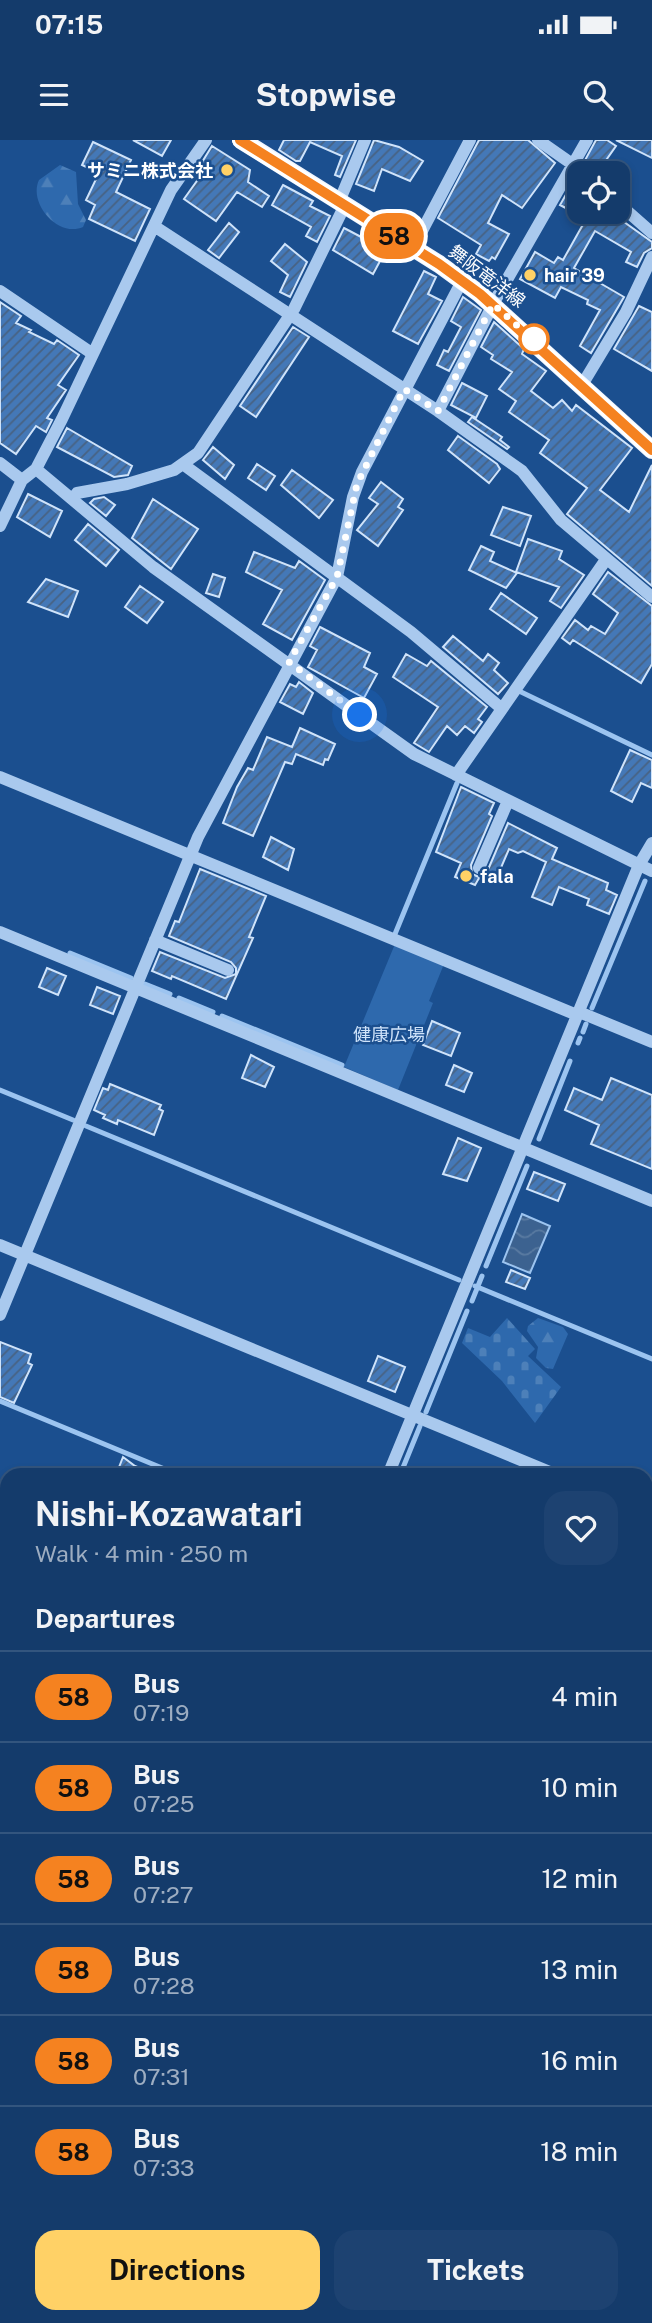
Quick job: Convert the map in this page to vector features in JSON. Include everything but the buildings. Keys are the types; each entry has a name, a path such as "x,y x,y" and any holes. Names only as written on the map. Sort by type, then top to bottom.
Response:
{"main road":[{"name":"舞阪竜洋線","path":"249,142 413,248 493,304 652,450"}],"street":[{"path":"0,526 22,481 36,469 171,190 206,140"},
{"path":"73,499 77,493 127,484 184,465 198,453 290,315 342,203 365,140"},
{"path":"413,248 470,140"},
{"path":"538,140 570,161"},
{"path":"573,161 587,140"},
{"path":"438,411 493,304 567,171"},
{"path":"630,213 652,233"},
{"path":"154,226 438,411 522,471 561,520 605,561 652,597"},
{"path":"582,386 626,312 652,257"},
{"path":"0,1315 190,856 289,662 337,577 357,484 462,281"},
{"path":"0,291 93,355"},
{"path":"0,463 22,481"},
{"path":"184,465 411,632 501,708"},
{"path":"36,469 153,567 289,662 400,745 652,871"},
{"path":"456,775 605,561"},
{"path":"0,778 652,1042"},
{"path":"479,868 508,801"},
{"path":"391,1468 639,865 652,843"},
{"path":"0,932 652,1201"},
{"path":"155,940 228,970"},
{"path":"0,1245 540,1468"}],"green space":[{"path":"60,165 76,172 78,204 86,220 83,227 64,228 55,223 41,208 37,189 39,180"},
{"name":"健康広場","path":"395,944 444,964 429,1001 433,1003 398,1090 344,1067"},
{"path":"507,1318 535,1349 528,1356 561,1387 535,1423 502,1381 462,1343 468,1328 490,1337"},
{"path":"538,1318 563,1327 568,1334 553,1369 546,1368 536,1358 538,1347 527,1331 528,1326"}],"water":[{"path":"522,1214 550,1226 530,1273 503,1262"}],"waterway":[{"path":"519,691 652,755"},
{"path":"395,934 457,783"},
{"path":"592,1008 645,881"},
{"path":"70,953 131,978"},
{"path":"145,984 170,994"},
{"path":"179,998 213,1012"},
{"path":"222,1016 342,1065"},
{"path":"583,1032 586,1024"},
{"path":"578,1043 580,1038"},
{"path":"539,1139 570,1061"},
{"path":"0,1090 73,1120"},
{"path":"86,1126 459,1280"},
{"path":"486,1266 527,1166"},
{"path":"472,1301 482,1276"},
{"path":"475,1286 652,1359"},
{"path":"426,1412 467,1311"},
{"path":"0,1401 162,1468"},
{"path":"403,1468 420,1426"}],"bus line":[{"name":"58","path":"240,140 439,264 480,294 520,326 621,424 652,450"}],"place":[{"name":"サミニ株式会社","path":"227,170"},
{"name":"hair 39","path":"530,275"},
{"name":"fala","path":"466,876"}],"route":[{"path":"360,715 289,662 337,577 353,497 362,471 404,389 438,411 493,304 538,344 534,339"}]}
